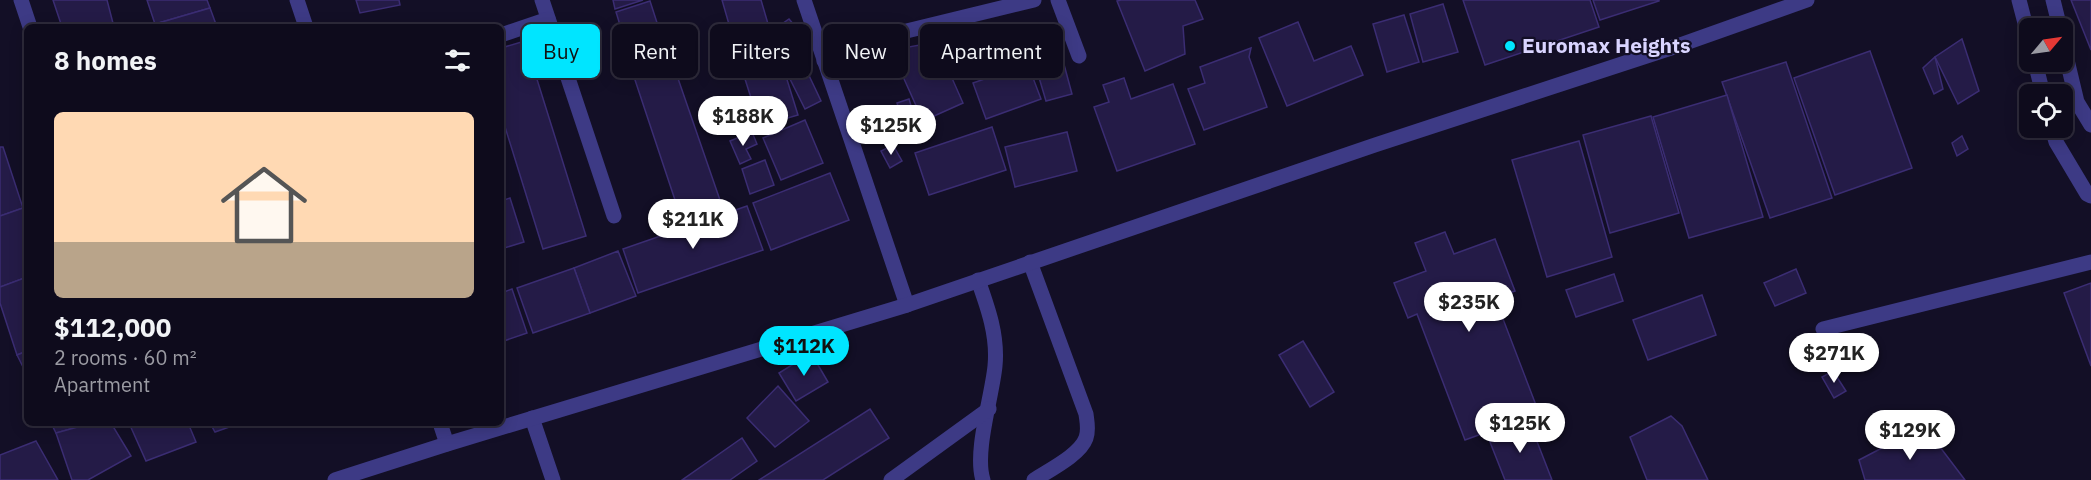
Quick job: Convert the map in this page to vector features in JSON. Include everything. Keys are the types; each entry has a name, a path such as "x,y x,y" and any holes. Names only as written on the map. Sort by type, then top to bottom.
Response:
{"street":[{"path":"21,0 29,24"},
{"path":"297,0 305,24"},
{"path":"542,0 614,216"},
{"path":"804,0 823,58"},
{"path":"908,31 1034,0"},
{"path":"1058,0 1079,56"},
{"path":"335,480 907,305 1375,144 1680,45 1808,0"},
{"path":"2019,0 2024,18"},
{"path":"2053,0 2058,18"},
{"path":"504,34 548,19"},
{"path":"2070,72 2077,102 2091,125"},
{"path":"830,78 907,305"},
{"path":"2055,138 2087,194 2091,196"},
{"path":"1030,262 1086,414 1088,429 1086,439 1078,450 1034,480"},
{"path":"1823,329 2091,262"},
{"path":"978,280 996,341 996,365 979,461 983,480"},
{"path":"891,480 989,409"},
{"path":"532,418 553,480"},
{"path":"441,426 447,444"}],"building":[{"path":"53,0 107,0 113,24 61,24"},
{"path":"147,0 207,0 210,8 155,24"},
{"path":"356,0 399,0 400,5 360,13"},
{"path":"613,0 643,0 615,9"},
{"path":"722,0 761,0 768,24 729,24"},
{"path":"1195,0 1203,19 1183,26 1185,54 1145,71 1117,1"},
{"name":"Euromax Heights","path":"1463,0 1590,0 1599,27 1485,65"},
{"path":"1593,0 1659,0 1659,1 1600,20"},
{"path":"2071,0 2091,0 2091,50"},
{"path":"650,1 657,24 620,24 616,12"},
{"path":"1443,4 1458,52 1423,62 1410,14"},
{"path":"210,8 216,24 155,24"},
{"path":"1404,15 1419,62 1387,72 1373,24"},
{"path":"789,19 793,24 782,24"},
{"path":"1298,22 1314,61 1351,46 1363,75 1287,106 1259,38"},
{"path":"1962,39 1979,91 1958,104 1935,57"},
{"path":"522,42 522,78 537,78 586,236 543,249 504,124 504,47"},
{"path":"920,45 920,78 952,78 963,103 923,121 904,78 908,78 908,47"},
{"path":"1251,48 1249,57 1267,107 1204,130 1188,89 1205,83 1200,67"},
{"path":"1870,51 1912,168 1835,195 1794,78"},
{"path":"1935,57 1943,89 1934,94 1923,68"},
{"path":"1063,61 1072,94 1046,101 1039,78 1063,78"},
{"path":"1786,62 1832,198 1770,218 1722,82"},
{"path":"634,78 678,78 721,203 676,203"},
{"path":"745,78 786,78 798,115 760,126"},
{"path":"790,78 810,78 821,101 805,109"},
{"path":"987,78 1033,78 1041,99 986,119 973,83"},
{"path":"1124,78 1131,99 1173,84 1195,144 1117,171 1094,107 1109,102 1103,85"},
{"path":"1727,95 1763,217 1689,238 1653,117"},
{"path":"909,99 916,122 904,126 897,103"},
{"path":"1651,116 1679,213 1610,233 1583,135"},
{"path":"805,120 823,163 781,180 763,138"},
{"path":"992,127 1006,170 929,195 915,153"},
{"path":"752,132 757,144 746,149 751,159 740,164 730,141"},
{"path":"1067,132 1077,171 1015,187 1005,147"},
{"path":"1962,136 1968,149 1957,156 1952,143"},
{"path":"1579,141 1612,257 1547,277 1512,160"},
{"path":"893,145 902,161 890,168 881,151"},
{"path":"0,147 3,147 23,208 0,216"},
{"path":"765,160 774,185 750,194 742,169"},
{"path":"830,173 849,220 771,250 753,203"},
{"path":"510,198 524,242 504,248 504,200"},
{"path":"747,206 763,250 638,293 623,249"},
{"path":"23,208 24,211 24,278 0,287 0,216"},
{"path":"1445,232 1454,254 1495,239 1515,291 1495,298 1539,413 1465,440 1417,314 1408,318 1394,283 1426,271 1415,243"},
{"path":"618,251 636,296 590,313 574,268"},
{"path":"574,268 590,313 533,333 517,288"},
{"path":"1796,269 1806,293 1775,306 1764,283"},
{"path":"1614,274 1623,301 1576,317 1566,290"},
{"path":"24,278 24,352 17,355 0,303 0,287"},
{"path":"2091,283 2091,366 2064,293"},
{"path":"512,289 527,333 504,341 504,292"},
{"path":"1702,295 1716,335 1648,360 1633,320"},
{"path":"1831,334 1835,342 1824,348 1819,340"},
{"path":"1303,341 1334,392 1310,407 1279,355"},
{"path":"24,352 24,369 17,355"},
{"path":"811,353 828,382 796,401 779,373"},
{"path":"1833,371 1846,391 1834,398 1822,377"},
{"path":"778,386 809,421 775,447 747,418"},
{"path":"870,409 889,438 823,480 759,480"},
{"path":"1671,416 1682,426 1708,480 1647,480 1630,437"},
{"path":"1529,421 1552,480 1505,480 1488,437"},
{"path":"52,426 81,426 56,433"},
{"path":"81,426 113,426 131,456 88,480 72,480 56,433"},
{"path":"130,426 189,426 196,442 146,461"},
{"path":"212,426 232,426 215,432"},
{"path":"1924,426 1965,480 1865,480 1859,460"},
{"path":"742,438 757,461 730,480 682,480"},
{"path":"36,441 58,480 0,480 0,455"}],"place":[{"name":"Euromax Heights","path":"1510,46"}]}
